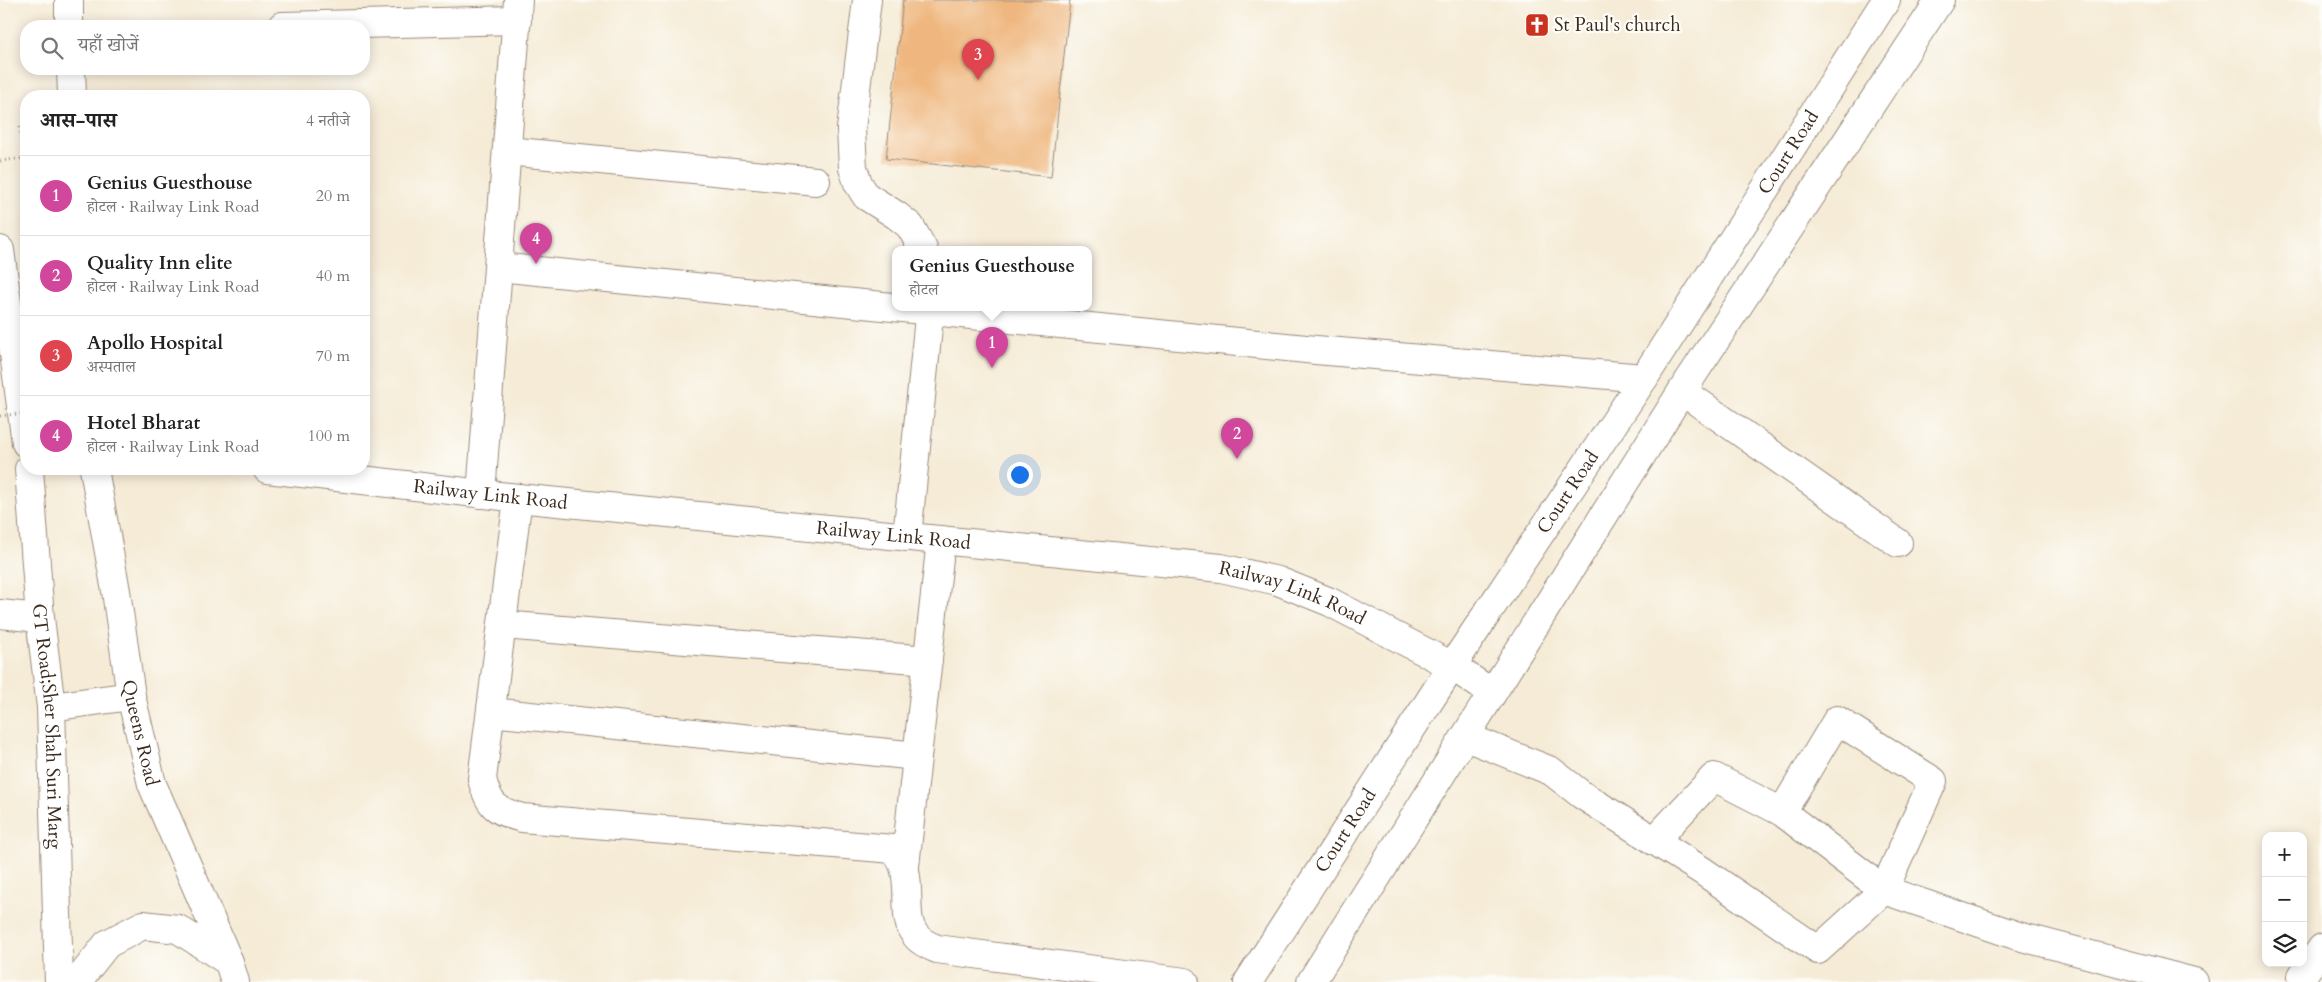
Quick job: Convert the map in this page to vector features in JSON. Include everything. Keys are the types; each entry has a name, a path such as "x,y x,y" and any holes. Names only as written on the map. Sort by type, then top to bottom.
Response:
{"main road":[{"path":"68,0 69,20"},
{"path":"867,0 851,129 852,168 866,196 910,226 921,246"},
{"name":"Court Road","path":"1248,982 1452,666 1644,378 1886,0"},
{"path":"1311,982 1682,391 1940,0"},
{"path":"370,20 518,10 481,494"},
{"path":"71,75 72,90"},
{"path":"507,151 816,181"},
{"path":"0,250 20,398"},
{"path":"499,268 892,305"},
{"path":"907,537 929,311"},
{"path":"948,311 1316,350 1644,378"},
{"path":"1682,391 1898,543"},
{"name":"GT Road;Sher Shah Suri Marg","path":"28,475 40,618 50,707 59,982"},
{"name":"Queens Road","path":"95,475 116,592 131,696 152,784 232,972"},
{"name":"Railway Link Road","path":"318,475 518,498 1221,568 1278,581 1330,602 1452,666 1492,693"},
{"path":"518,498 482,779 486,796 493,806 503,813 522,818 882,846 893,849 905,866"},
{"path":"941,540 905,866 909,920 915,936 922,942 937,949 1185,982"},
{"path":"0,614 40,618"},
{"path":"502,624 928,660"},
{"path":"50,707 131,696"},
{"path":"491,712 918,756"},
{"path":"1466,737 1551,771 1582,795 1818,950 1884,890 1933,781 1837,720 1782,812"},
{"path":"1654,841 1714,777 1782,812 1884,890 2018,936 2194,982"},
{"path":"77,982 107,944 144,925 178,929 232,972"},
{"path":"2305,980 2322,948"}],"path":[{"path":"0,161 20,158"},
{"path":"0,416 20,414"}],"building":[{"path":"903,0 1070,0 1051,177 886,159"}],"place":[{"name":"St Paul's church","path":"1537,25"},
{"name":"Apollo Hospital","path":"978,80"},
{"name":"Hotel Bharat","path":"536,264"},
{"name":"Genius Guesthouse","path":"992,368"},
{"name":"Quality Inn elite","path":"1237,459"}]}
